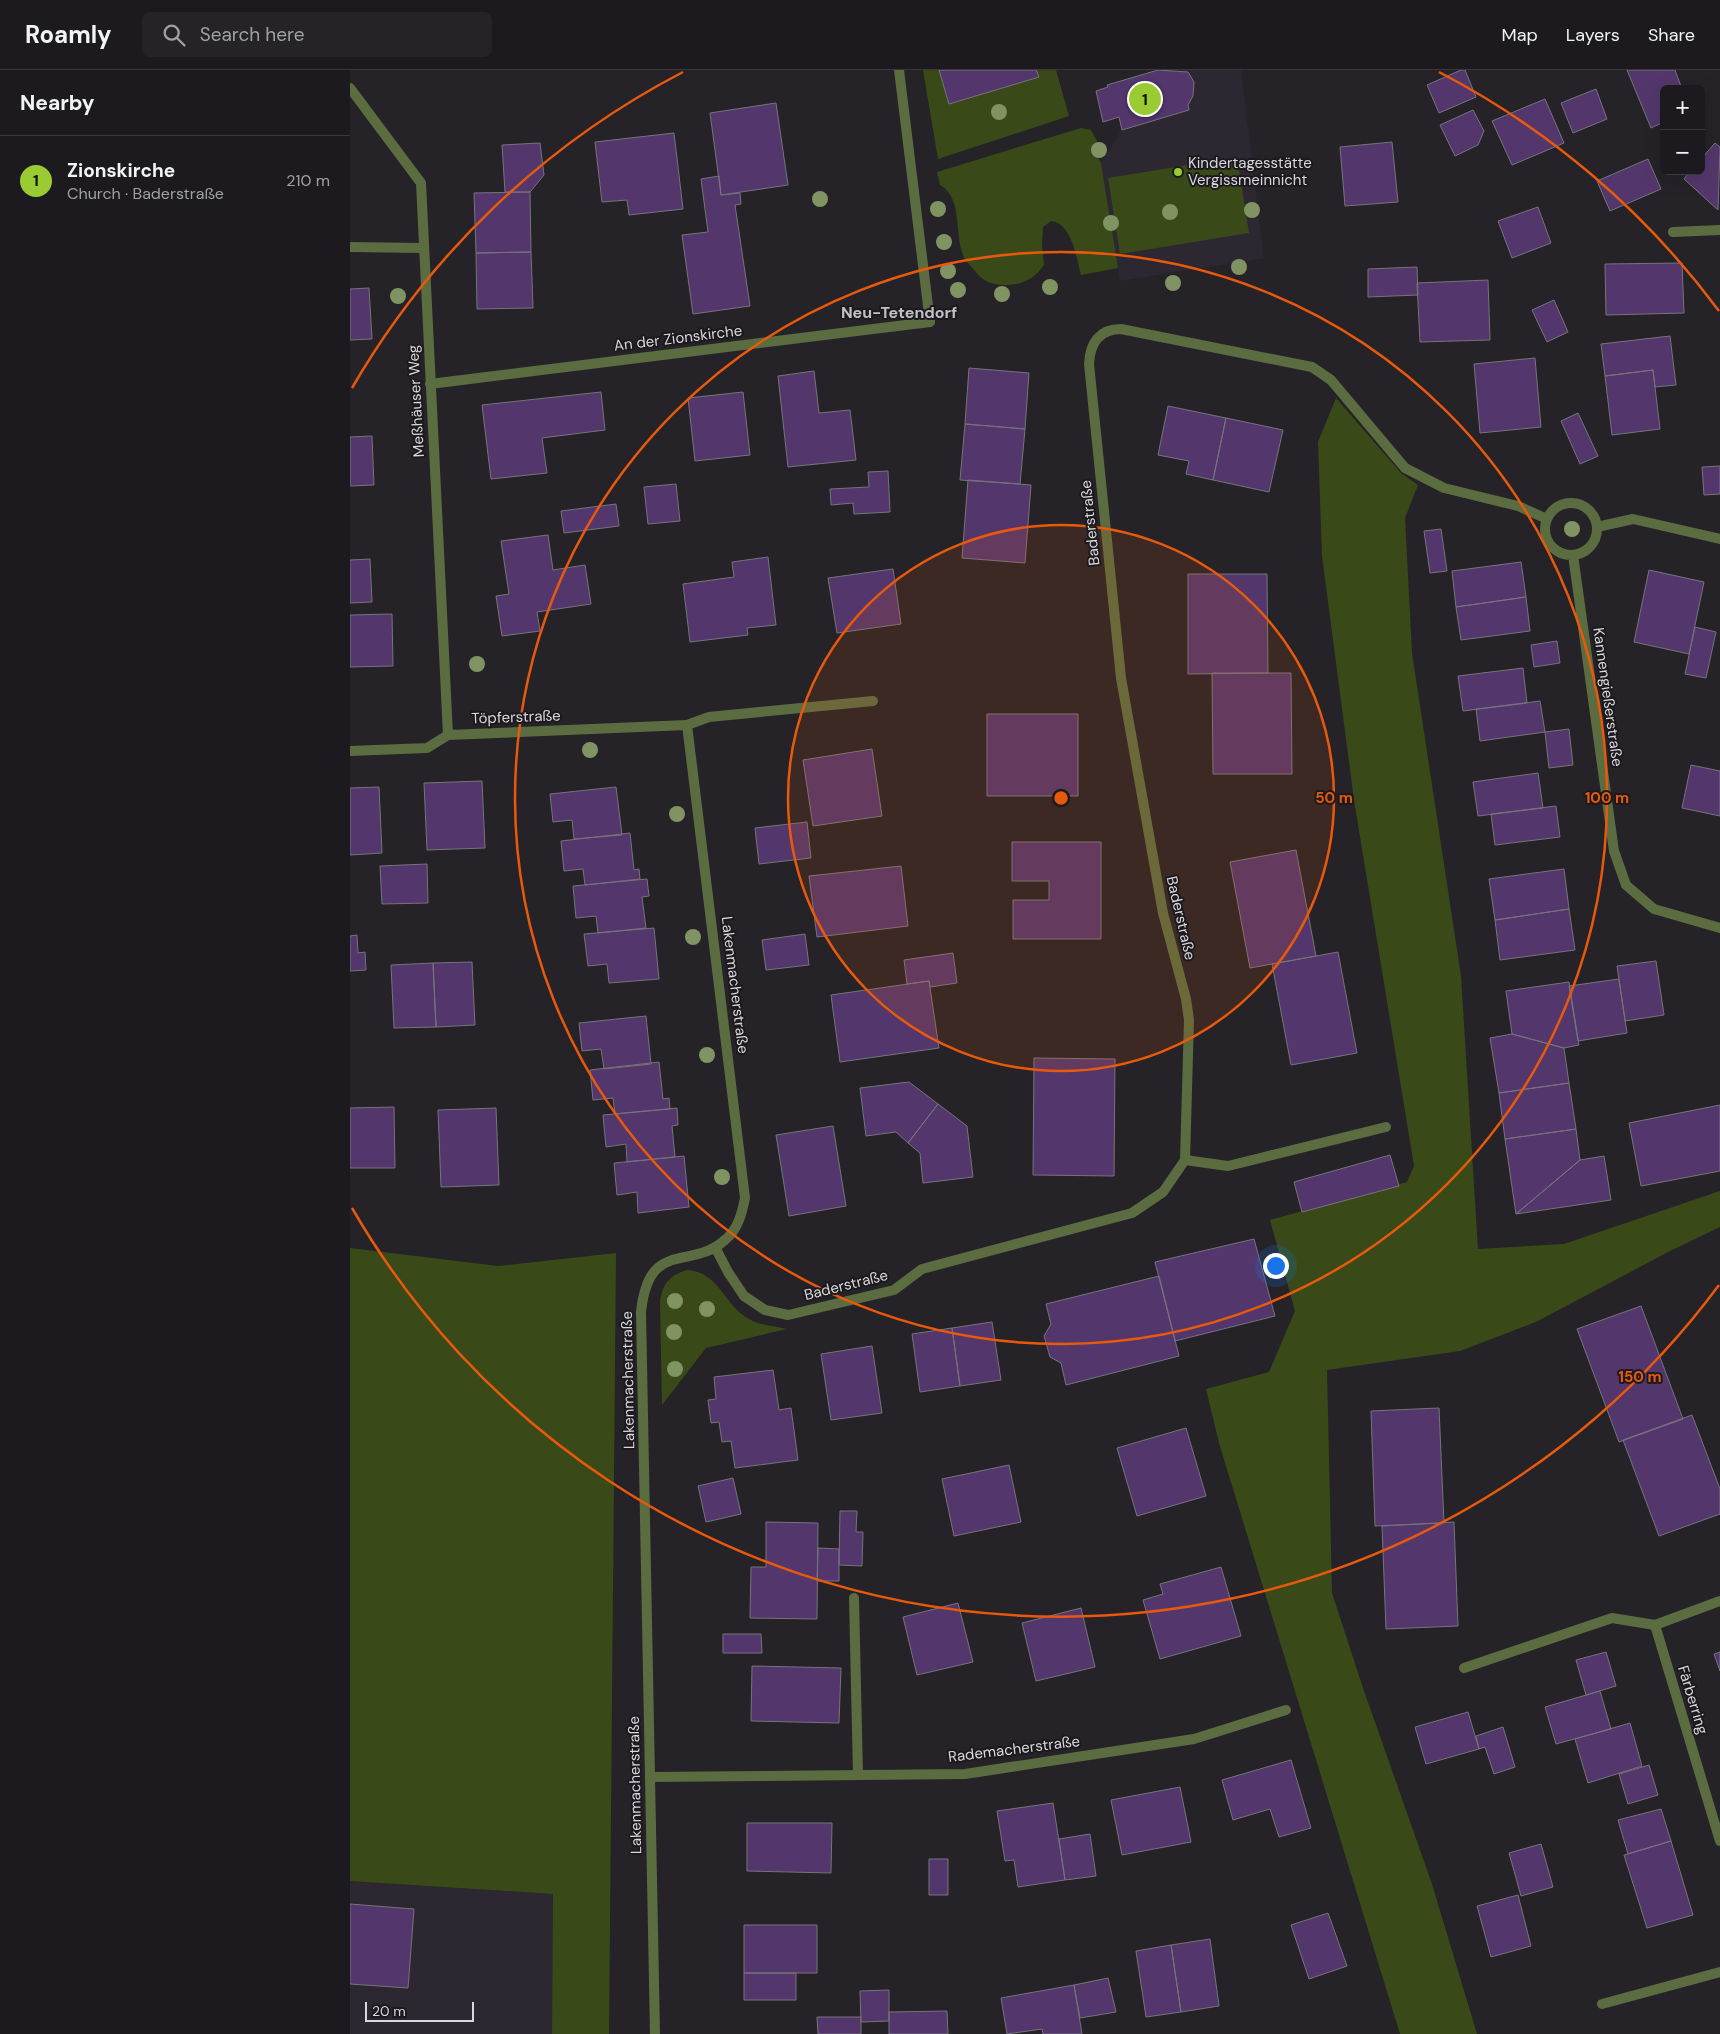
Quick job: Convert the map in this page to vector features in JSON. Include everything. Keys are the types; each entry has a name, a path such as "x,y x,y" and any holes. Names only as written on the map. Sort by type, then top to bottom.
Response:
{"street":[{"name":"An der Zionskirche","path":"430,384 930,322 899,70"},
{"name":"Meßhäuser Weg","path":"350,88 421,183 448,736"},
{"path":"1672,232 1720,230"},
{"path":"350,247 424,248"},
{"name":"Baderstraße","path":"715,1247 728,1272 744,1296 765,1310 788,1315 894,1290 922,1269 1132,1213 1163,1192 1185,1160 1189,1020 1163,913 1121,678 1089,364 1090,348 1098,336 1111,330 1121,330 1312,367 1331,380 1406,468 1444,488 1518,506 1548,519"},
{"path":"1563,504 1580,504 1593,515 1597,527 1596,539 1591,546 1585,551 1573,555 1560,553 1553,548 1545,532 1548,519 1555,509 1563,504"},
{"path":"1597,527 1633,519 1720,539"},
{"name":"Kannengießerstraße","path":"1573,555 1614,851 1626,885 1654,909 1720,928"},
{"name":"Töpferstraße","path":"350,752 427,748 448,736 687,725 709,717 873,701"},
{"name":"Lakenmacherstraße","path":"655,2034 643,1294 653,1274 664,1263 715,1247 726,1240 735,1229 742,1214 745,1198 687,725"},
{"path":"1185,1160 1228,1166 1386,1127"},
{"path":"854,1598 858,1775"},
{"path":"1464,1668 1612,1618 1655,1625 1720,1601"},
{"name":"Färberring","path":"1655,1625 1720,1841"},
{"name":"Rademacherstraße","path":"650,1777 965,1774 1194,1739 1286,1710"},
{"path":"1602,2004 1720,1972"}],"shaded area":[{"name":"Kindertagesstätte Vergissmeinnicht","path":"1178,70 1241,70 1264,258 1120,281 1101,163 1122,130 1189,110 1188,105 1193,96 1194,82 1188,72"},
{"path":"350,1881 553,1894 552,2034 350,2034"}],"green space":[{"path":"923,70 939,70 949,104 1038,77 1036,70 1056,70 1069,116 938,159"},
{"path":"1081,128 1091,130 1097,141 1093,149 1101,163 1118,268 1081,275 1075,251 1068,234 1058,223 1051,221 1043,227 1044,265 1037,273 1029,280 1008,285 986,281 978,275 963,255 955,206 947,191 940,185 937,172"},
{"path":"1237,157 1249,233 1120,254 1108,178"},
{"path":"1336,398 1401,473 1418,485 1405,518 1412,653 1461,976 1478,1249 1564,1244 1720,1191 1720,1227 1670,1251 1536,1322 1460,1351 1327,1370 1332,1593 1363,1688 1432,1884 1477,2034 1400,2034 1219,1443 1206,1389 1269,1372 1295,1311 1270,1220 1407,1182 1414,1166 1354,800 1322,556 1318,442"},
{"path":"350,1248 498,1266 616,1253 609,2034 552,2034 553,1894 350,1881"},
{"path":"687,1270 698,1272 707,1277 740,1313 749,1319 762,1324 787,1329 706,1348 662,1405 660,1301 663,1289 668,1281 676,1274"}],"building":[{"path":"939,70 1036,70 1039,77 949,104"},
{"path":"1158,70 1188,72 1194,82 1193,96 1188,105 1189,110 1122,130 1119,117 1103,122 1096,91 1108,87 1107,85"},
{"path":"1465,70 1476,97 1439,113 1427,85"},
{"path":"1627,70 1675,70 1681,85 1660,85 1660,124 1651,128"},
{"path":"1596,89 1607,119 1573,133 1561,103"},
{"path":"1545,99 1564,143 1512,165 1492,121"},
{"path":"776,103 788,185 721,195 710,113"},
{"path":"1473,110 1484,131 1478,145 1455,156 1440,125"},
{"path":"674,133 683,209 629,215 627,200 602,202 595,142"},
{"path":"1392,142 1398,202 1345,206 1340,147"},
{"path":"540,143 544,175 530,192 505,192 502,145"},
{"path":"1715,143 1720,147 1718,210 1684,179 1687,175 1705,175 1705,154"},
{"path":"1648,159 1661,189 1610,211 1597,181"},
{"path":"719,176 721,195 740,193 741,204 735,205 750,306 693,314 682,235 708,232 701,179"},
{"path":"530,192 531,252 476,253 474,193"},
{"path":"1538,207 1551,243 1512,258 1498,221"},
{"path":"531,252 533,308 477,309 476,253"},
{"path":"1682,263 1684,313 1606,315 1605,264"},
{"path":"1417,267 1418,295 1368,297 1368,269"},
{"path":"1488,280 1490,340 1420,342 1417,283"},
{"path":"369,288 372,339 350,340 350,289"},
{"path":"1554,300 1568,332 1547,342 1532,310"},
{"path":"1670,336 1676,385 1655,387 1653,370 1605,376 1601,344"},
{"path":"1535,358 1541,427 1480,433 1474,364"},
{"path":"969,368 1029,373 1025,429 965,424"},
{"path":"1653,370 1660,429 1612,435 1605,376"},
{"path":"814,371 819,413 850,410 856,460 788,467 778,376"},
{"path":"601,392 605,430 542,438 547,473 491,479 482,405"},
{"path":"743,392 750,455 695,461 688,398"},
{"path":"1168,406 1226,418 1213,480 1186,474 1189,461 1158,455"},
{"path":"1578,413 1598,456 1580,464 1561,421"},
{"path":"1226,418 1283,430 1269,492 1213,480"},
{"path":"965,424 1025,429 1020,484 960,480"},
{"path":"372,436 374,485 350,486 350,437"},
{"path":"1720,466 1720,494 1704,495 1702,467"},
{"path":"888,471 890,512 854,514 853,503 831,505 830,489 869,487 868,472"},
{"path":"968,480 1031,485 1025,563 962,558"},
{"path":"676,484 680,521 648,524 644,487"},
{"path":"616,504 619,526 564,533 561,511"},
{"path":"1441,529 1447,571 1430,573 1424,531"},
{"path":"548,535 553,570 585,565 591,604 537,612 540,631 502,636 496,596 509,594 501,541"},
{"path":"768,557 776,625 747,628 748,635 690,642 683,584 734,577 732,562"},
{"path":"370,559 372,602 350,603 350,560"},
{"path":"1521,562 1526,597 1456,607 1452,571"},
{"path":"893,569 901,624 837,633 828,578"},
{"path":"1649,570 1704,582 1689,654 1634,642"},
{"path":"1188,574 1267,574 1268,673 1188,674"},
{"path":"1526,597 1530,631 1461,640 1456,607"},
{"path":"392,614 393,666 350,667 350,615"},
{"path":"1695,627 1716,632 1706,678 1685,674"},
{"path":"1557,641 1560,663 1534,667 1531,645"},
{"path":"1523,668 1527,703 1463,711 1458,676"},
{"path":"1212,673 1291,673 1292,774 1213,774"},
{"path":"1540,701 1545,732 1480,741 1476,709"},
{"path":"987,714 1078,714 1078,796 987,796"},
{"path":"1569,729 1573,765 1549,768 1545,732"},
{"path":"872,749 882,816 813,826 803,760"},
{"path":"1691,765 1720,771 1720,816 1682,808"},
{"path":"1538,773 1543,808 1478,816 1473,782"},
{"path":"482,781 485,848 427,850 424,783"},
{"path":"379,787 382,853 350,855 350,788"},
{"path":"616,787 622,835 574,839 572,820 553,822 550,794"},
{"path":"1556,806 1560,837 1495,845 1491,814"},
{"path":"807,822 811,858 759,864 755,828"},
{"path":"630,833 634,870 639,869 640,879 585,885 583,869 564,871 561,841"},
{"path":"1012,842 1101,842 1101,939 1013,939 1013,900 1049,900 1049,881 1012,881"},
{"path":"1296,850 1316,956 1250,968 1230,862"},
{"path":"427,864 428,903 382,904 380,866"},
{"path":"901,866 908,926 817,937 809,876"},
{"path":"1564,869 1569,909 1495,920 1489,879"},
{"path":"647,879 649,896 642,897 646,928 598,933 596,916 576,918 573,886"},
{"path":"1569,909 1575,950 1500,960 1495,920"},
{"path":"654,928 659,979 609,983 607,964 588,966 584,934"},
{"path":"805,934 809,965 766,970 762,940"},
{"path":"357,935 358,953 365,952 366,970 350,971 350,936"},
{"path":"1338,952 1357,1053 1291,1065 1272,964"},
{"path":"953,953 957,983 930,987 929,981 907,984 904,960"},
{"path":"1656,961 1664,1015 1625,1021 1617,966"},
{"path":"472,962 475,1025 436,1027 433,963"},
{"path":"433,963 436,1027 394,1028 391,965"},
{"path":"1619,979 1627,1033 1578,1041 1569,986"},
{"path":"929,981 939,1048 840,1062 831,995"},
{"path":"1569,982 1579,1045 1564,1048 1512,1034 1506,991"},
{"path":"646,1016 651,1064 604,1069 601,1049 582,1051 579,1023"},
{"path":"1512,1034 1564,1048 1569,1083 1499,1093 1490,1038"},
{"path":"1034,1058 1115,1059 1114,1176 1033,1175"},
{"path":"659,1062 663,1099 669,1098 670,1109 615,1114 613,1098 593,1100 590,1070"},
{"path":"909,1082 938,1104 908,1143 896,1132 866,1136 860,1088"},
{"path":"1569,1083 1576,1129 1505,1139 1499,1093"},
{"path":"938,1104 967,1126 973,1177 923,1183 920,1153 908,1143"},
{"path":"1720,1105 1720,1171 1641,1186 1629,1123"},
{"path":"394,1107 395,1168 350,1168 350,1108"},
{"path":"496,1108 499,1185 441,1187 438,1110"},
{"path":"677,1108 678,1125 672,1126 675,1157 627,1162 626,1144 606,1147 603,1115"},
{"path":"833,1126 846,1206 789,1216 776,1135"},
{"path":"1576,1129 1580,1160 1516,1214 1505,1139"},
{"path":"1390,1155 1399,1186 1302,1212 1294,1182"},
{"path":"684,1156 689,1207 638,1213 637,1192 617,1195 614,1163"},
{"path":"1604,1156 1611,1200 1516,1214 1580,1160"},
{"path":"1254,1239 1275,1316 1175,1341 1155,1262"},
{"path":"1159,1276 1179,1356 1066,1385 1061,1363 1050,1357 1044,1336 1051,1324 1046,1304"},
{"path":"1641,1306 1683,1419 1619,1442 1577,1329"},
{"path":"992,1322 1001,1380 960,1386 952,1328"},
{"path":"952,1328 960,1386 920,1392 912,1334"},
{"path":"872,1346 882,1413 831,1420 821,1354"},
{"path":"773,1370 779,1410 791,1408 798,1460 735,1468 731,1441 722,1442 719,1422 711,1423 708,1400 716,1399 714,1377"},
{"path":"1439,1408 1444,1523 1375,1526 1371,1411"},
{"path":"1692,1415 1720,1489 1720,1514 1659,1536 1623,1440"},
{"path":"1186,1428 1206,1496 1137,1516 1117,1448"},
{"path":"1009,1465 1021,1522 954,1536 942,1479"},
{"path":"733,1478 741,1514 706,1522 698,1486"},
{"path":"840,1511 857,1511 856,1532 863,1532 862,1566 839,1565"},
{"path":"766,1522 818,1523 817,1619 750,1618 751,1567 766,1567"},
{"path":"1454,1522 1458,1626 1386,1629 1382,1526"},
{"path":"818,1548 839,1549 839,1581 817,1581"},
{"path":"1221,1567 1241,1636 1160,1659 1143,1600 1163,1594 1160,1584"},
{"path":"958,1603 973,1662 917,1675 903,1617"},
{"path":"1081,1608 1095,1667 1036,1681 1022,1623"},
{"path":"723,1634 761,1634 762,1653 723,1653"},
{"path":"1606,1652 1616,1686 1586,1695 1576,1660"},
{"path":"1720,1652 1720,1671 1714,1654"},
{"path":"752,1666 841,1668 839,1723 751,1721"},
{"path":"1600,1691 1611,1729 1556,1744 1545,1707"},
{"path":"1468,1712 1479,1749 1426,1764 1415,1727"},
{"path":"1630,1723 1642,1766 1588,1783 1575,1739"},
{"path":"1503,1727 1515,1767 1494,1774 1485,1747 1479,1749 1476,1736"},
{"path":"1291,1760 1311,1828 1279,1837 1270,1809 1233,1820 1222,1780"},
{"path":"1649,1765 1658,1795 1628,1804 1619,1774"},
{"path":"1180,1787 1191,1842 1122,1855 1111,1800"},
{"path":"1053,1803 1065,1880 1018,1887 1014,1860 1005,1861 997,1811"},
{"path":"1661,1809 1671,1841 1628,1854 1618,1820"},
{"path":"747,1823 832,1823 831,1873 747,1871"},
{"path":"1090,1834 1096,1876 1065,1880 1059,1839"},
{"path":"1671,1841 1693,1915 1647,1928 1624,1855"},
{"path":"1541,1844 1553,1887 1521,1896 1509,1853"},
{"path":"929,1859 948,1859 948,1895 929,1895"},
{"path":"1518,1895 1531,1946 1491,1957 1477,1906"},
{"path":"350,1904 414,1909 408,1988 350,1984"},
{"path":"1328,1913 1347,1966 1309,1979 1291,1925"},
{"path":"744,1925 817,1925 817,1973 744,1973"},
{"path":"1210,1939 1219,2006 1181,2012 1171,1945"},
{"path":"1171,1945 1181,2012 1146,2017 1136,1951"},
{"path":"744,1973 796,1973 796,2000 744,2000"},
{"path":"1108,1978 1116,2012 1080,2018 1074,1985"},
{"path":"1074,1985 1082,2034 1043,2034 1042,2029 1007,2034 1001,1998"},
{"path":"889,1990 889,2021 861,2022 860,1991"},
{"path":"947,2011 948,2034 889,2034 889,2012"},
{"path":"817,2017 861,2017 861,2034 818,2034"}],"place":[{"name":"Zionskirche","path":"1145,99"},
{"name":"Kindertagesstätte Vergissmeinnicht","path":"1178,172"}],"district":[{"name":"Neu-Tetendorf","path":"899,312"}]}
